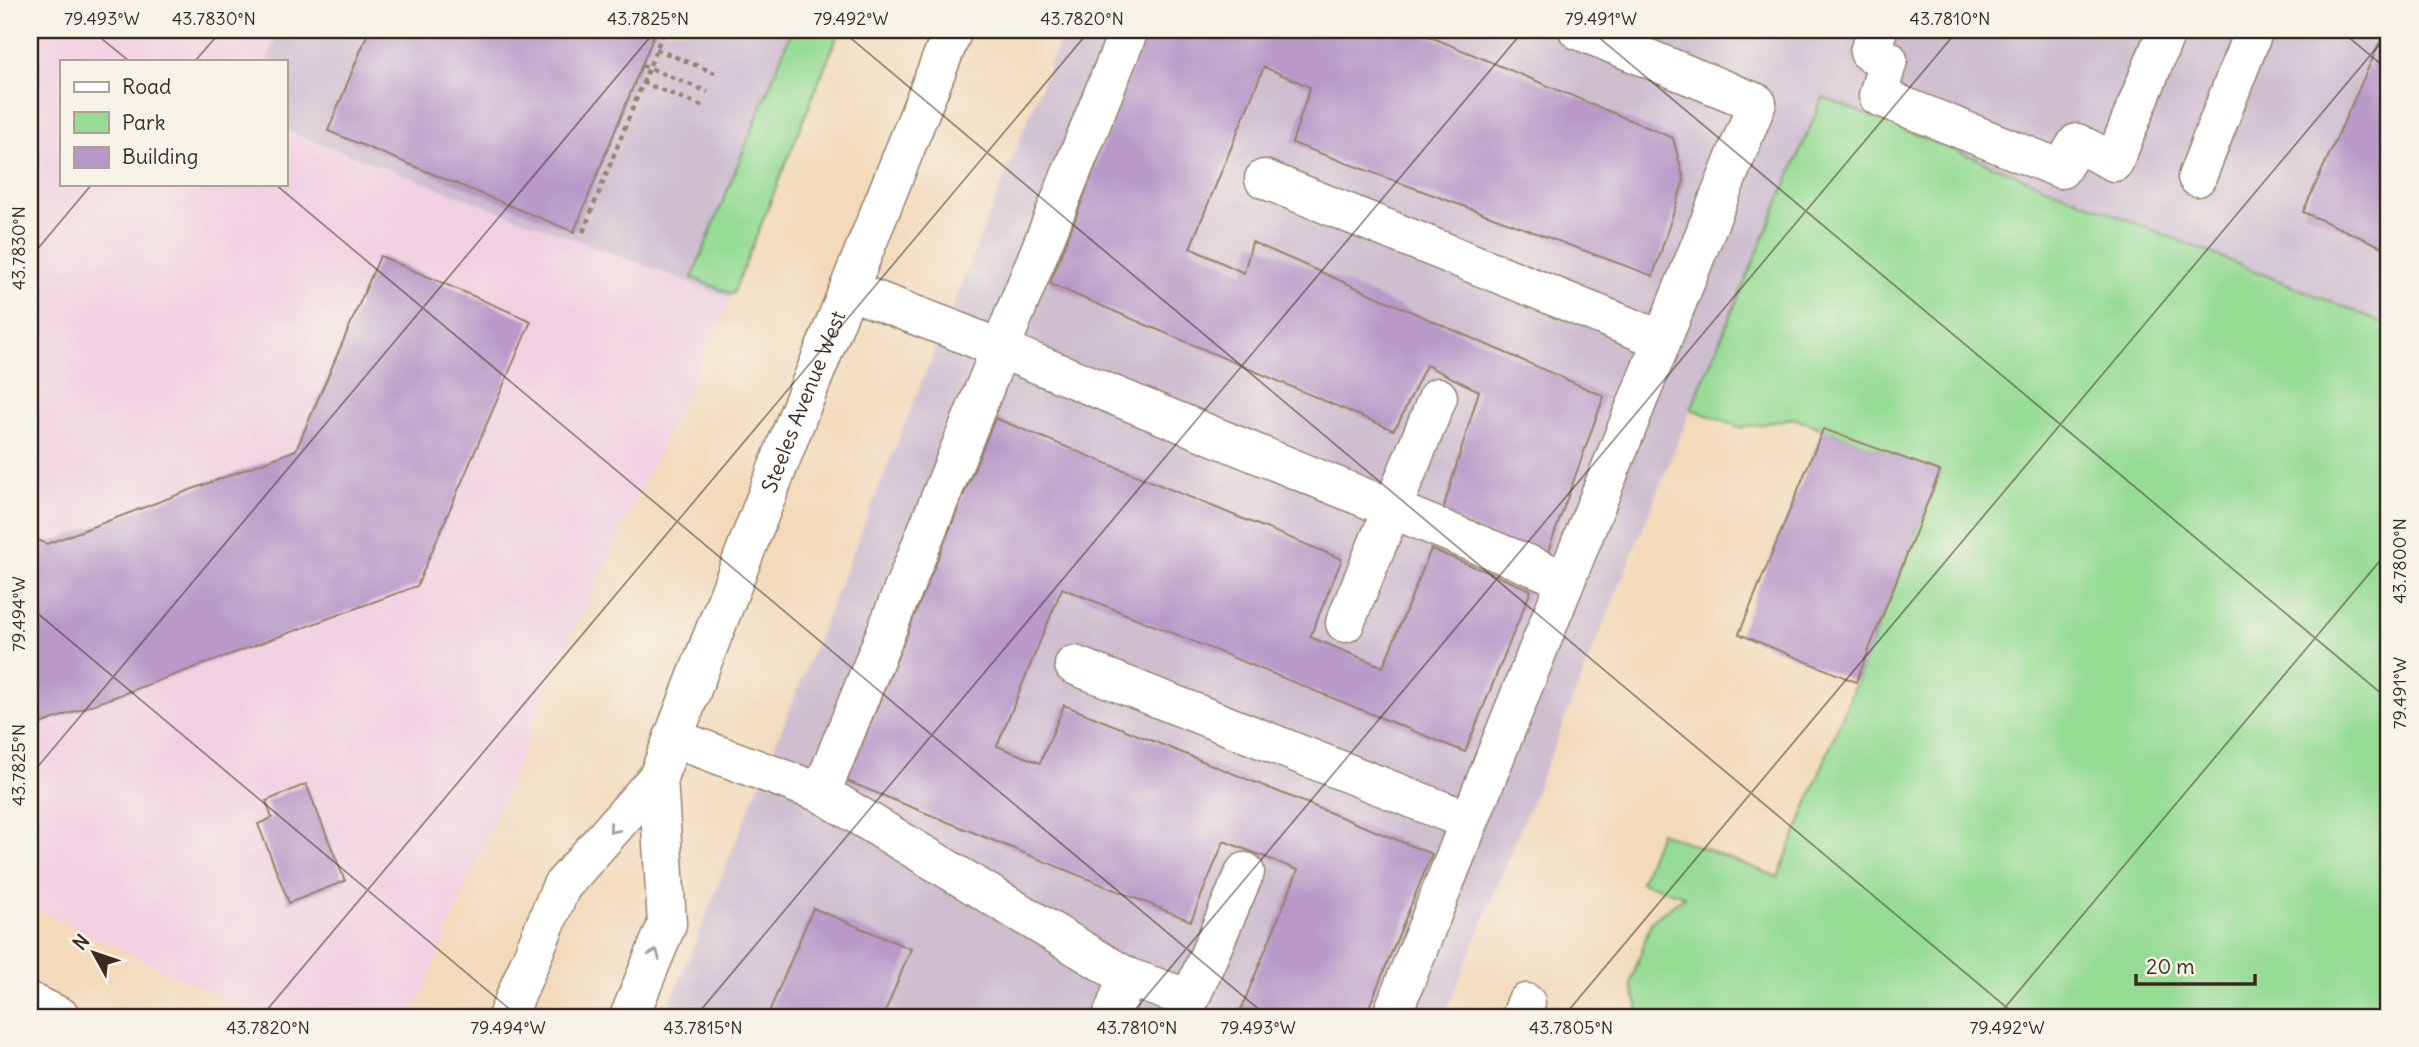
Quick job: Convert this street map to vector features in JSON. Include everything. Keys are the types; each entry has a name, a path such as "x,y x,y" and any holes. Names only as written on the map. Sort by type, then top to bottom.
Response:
{"main road":[{"name":"Steeles Avenue West","path":"507,1017 561,887 658,777 953,30"},
{"path":"821,793 1129,30"},
{"path":"1391,1017 1757,103 1578,30"},
{"path":"1878,30 1869,52 1888,60 1878,96 2061,169 2077,143 2114,162 2167,30"},
{"path":"2197,177 2254,30"},
{"path":"1265,180 1662,340"},
{"path":"849,290 1566,580"},
{"path":"1345,623 1438,397"},
{"path":"1074,665 1469,821"},
{"path":"673,738 821,793 1127,977 1190,999 1245,872"},
{"name":"Steeles Avenue West","path":"629,1017 667,924 658,777"},
{"path":"1112,1017 1127,977"},
{"path":"30,1002 61,1017"}],"path":[{"path":"583,232 664,30"},
{"path":"656,49 715,74"},
{"path":"642,65 708,92"},
{"path":"642,82 702,106"}],"shaded area":[{"path":"30,30 279,30 267,60 60,60 60,186 287,186 287,131 731,298 553,676 413,1017 262,1017 30,906"},
{"path":"279,30 840,30 731,298 287,131 287,60 267,60"},
{"path":"1064,30 2389,30 2389,325 1823,97 1691,409 1444,1017 665,1017"}],"green space":[{"path":"792,30 840,30 733,294 692,278"},
{"path":"1823,97 2389,325 2389,1017 1636,1017 1639,1011 1631,983 1651,922 1684,896 1641,882 1660,832 1778,877 1940,472 1793,418 1741,428 1691,409"}],"building":[{"path":"369,30 656,30 574,232 328,131"},
{"path":"1148,30 1414,30 1673,138 1684,180 1653,276 1292,143 1310,87 1264,67 1190,248 1244,273 1252,242 1604,396 1545,560 1442,513 1479,391 1426,365 1393,430 1050,284"},
{"path":"2381,40 2389,44 2389,250 2303,212"},
{"path":"380,256 531,321 417,586 35,726 30,724 30,536 47,544 296,450"},
{"path":"995,418 1342,559 1310,637 1383,667 1431,549 1531,590 1465,752 1062,588 997,746 1040,763 1064,705 1432,854 1365,1017 1238,1017 1298,870 1224,841 1191,921 847,781"},
{"path":"1823,429 1940,471 1856,682 1739,634"},
{"path":"306,784 345,881 289,903 258,824 272,818 266,801"},
{"path":"813,908 911,949 883,1017 767,1017"}]}
